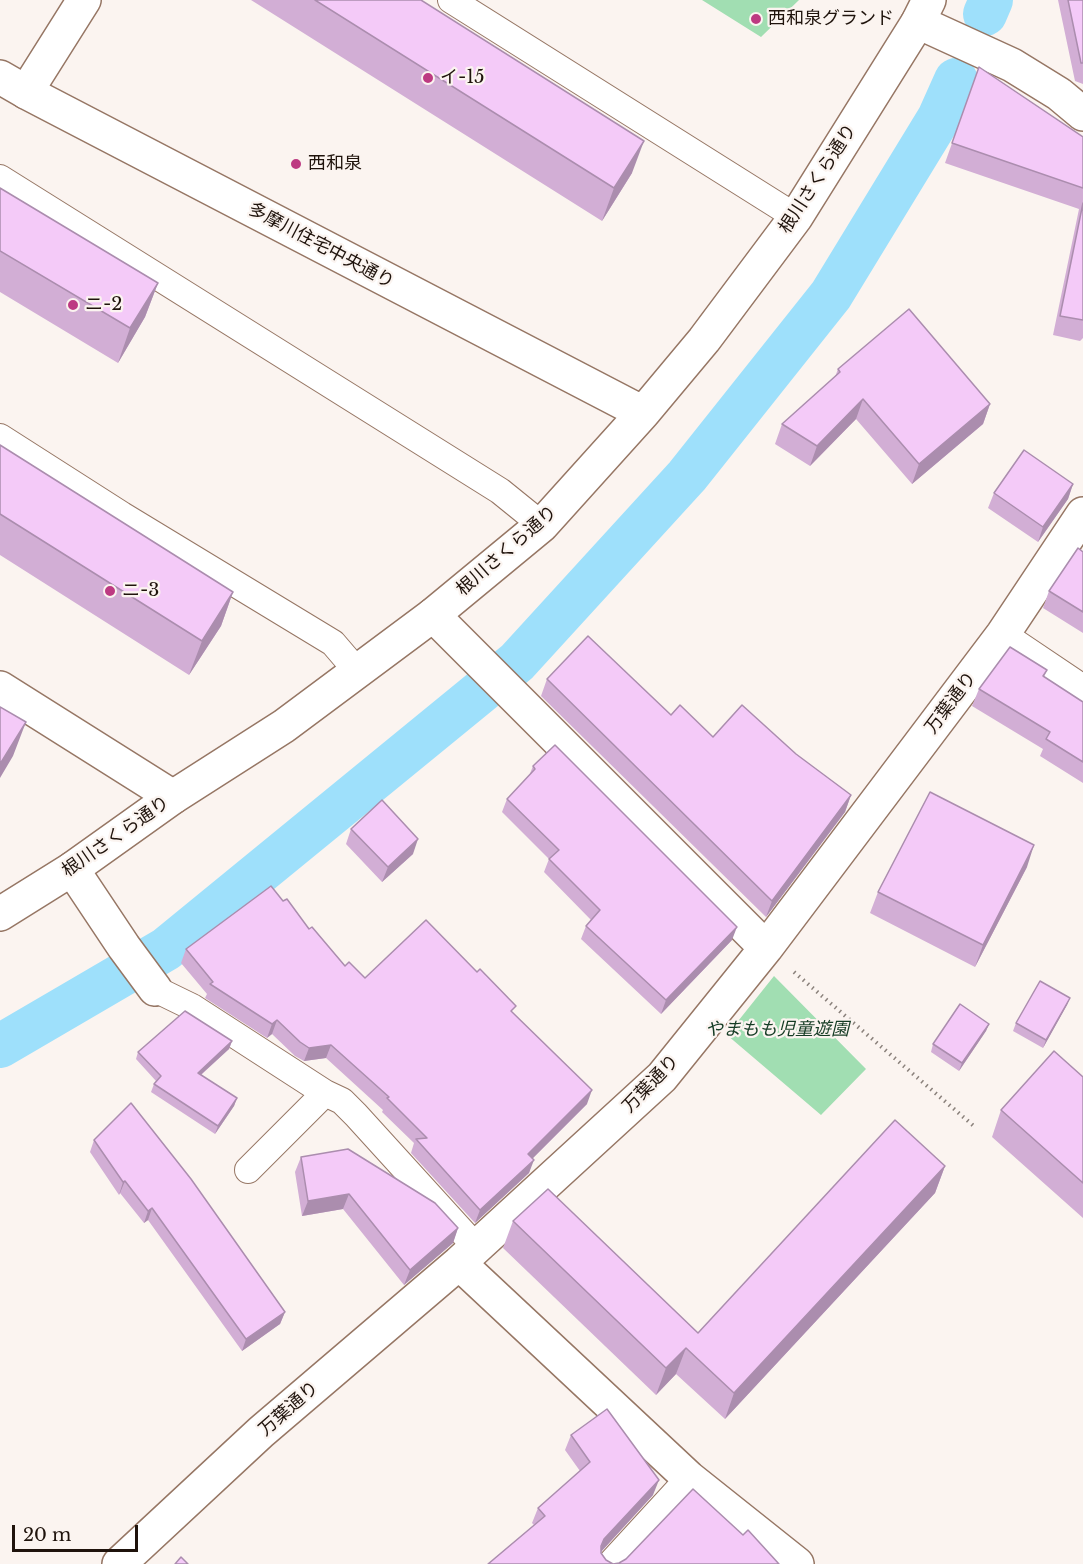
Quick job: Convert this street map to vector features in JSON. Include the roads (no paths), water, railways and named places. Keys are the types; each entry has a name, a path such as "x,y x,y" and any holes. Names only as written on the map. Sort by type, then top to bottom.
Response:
{"street":[{"path":"13,84 84,0"},
{"path":"924,11 1059,94 1083,114"},
{"name":"根川さくら通り","path":"0,914 72,869 173,797 284,726 433,615 542,525 643,413 704,340 796,217 924,11"},
{"name":"多摩川住宅中央通り","path":"13,84 643,413"},
{"name":"万葉通り","path":"118,1564 261,1432 468,1255 662,1077 766,948 1003,634 1083,514"},
{"path":"433,615 766,948"},
{"path":"0,688 173,797"},
{"path":"72,869 155,989"},
{"path":"468,1255 689,1478 796,1564"}],"lane":[{"path":"451,0 796,217"},
{"path":"0,178 500,491 542,525"},
{"path":"0,437 122,515 333,643 357,671"},
{"path":"1003,634 1083,688"},
{"path":"155,989 192,1007 325,1094 342,1101 356,1115 468,1255"},
{"path":"248,1170 325,1094"},
{"path":"610,1564 689,1478"}],"waterway":[{"path":"985,14 991,0"},
{"path":"0,1046 166,949 517,662 687,476 831,295 939,118 956,80"}],"place":[{"name":"西和泉グランド","path":"756,19"},
{"name":"イ-15","path":"428,78"},
{"name":"西和泉","path":"296,164"},
{"name":"ニ-2","path":"73,305"},
{"name":"ニ-3","path":"110,591"}],"park label":[{"name":"やまもも児童遊園","path":"777,1030"}]}
